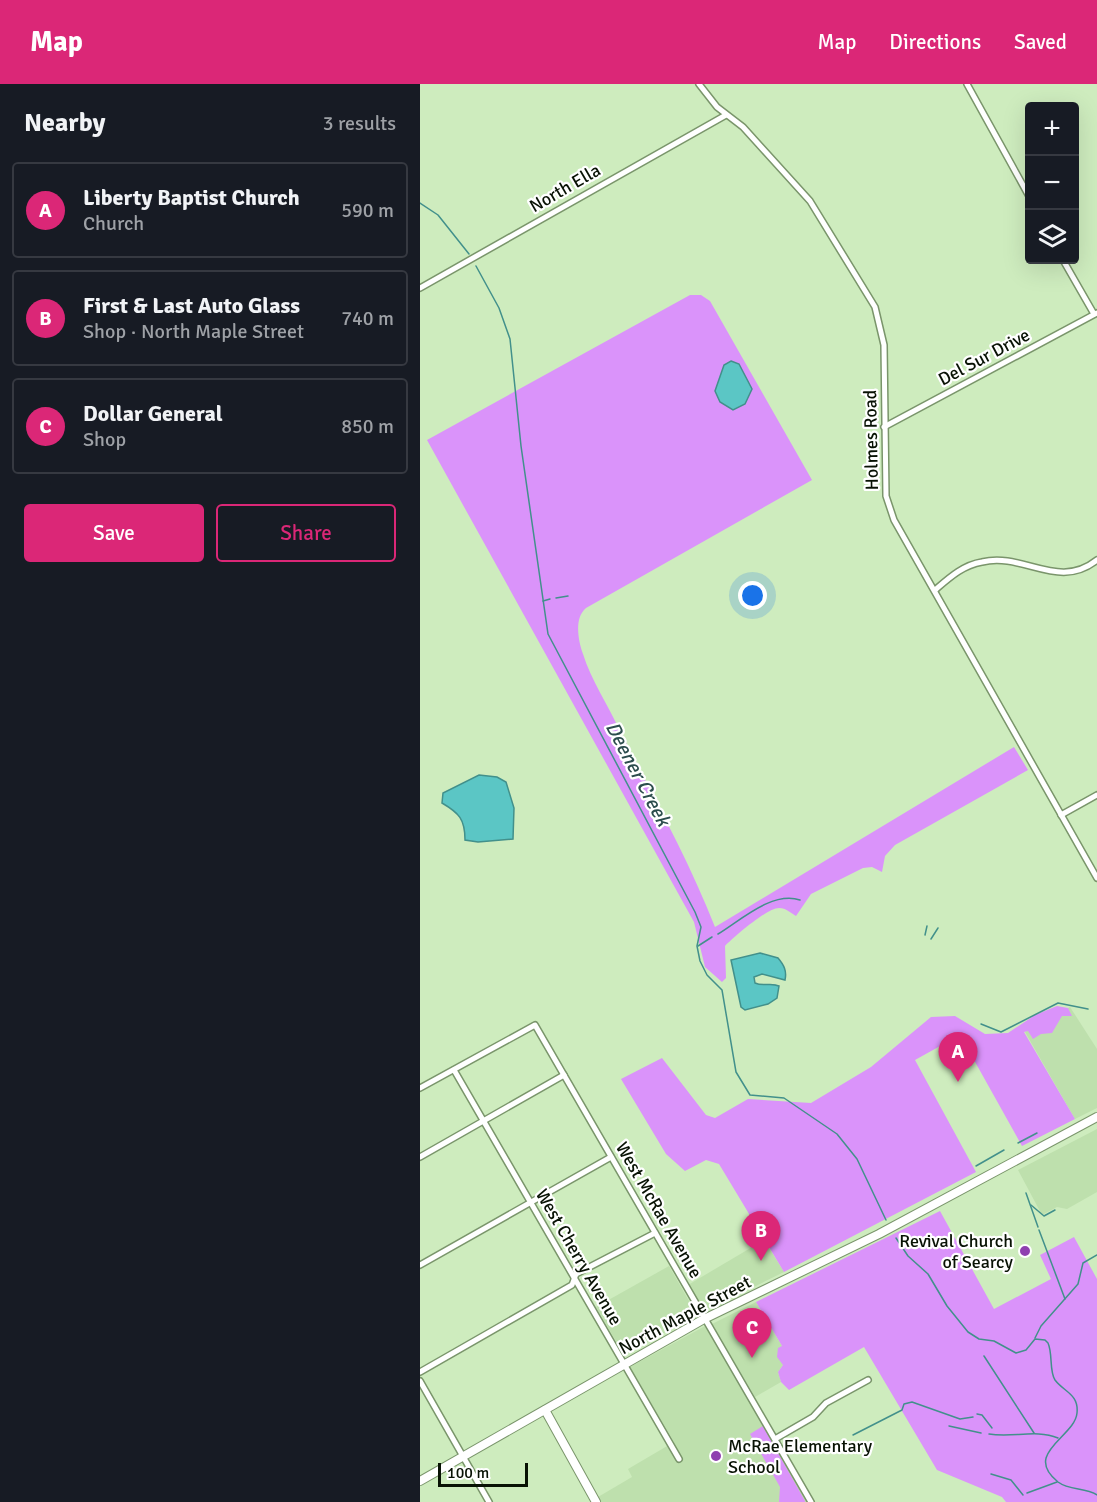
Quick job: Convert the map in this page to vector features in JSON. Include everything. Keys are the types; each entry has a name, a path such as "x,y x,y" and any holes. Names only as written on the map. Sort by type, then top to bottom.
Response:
{"main road":[{"name":"North Maple Street","path":"420,1481 704,1319 879,1234 1097,1117"},
{"path":"544,1410 596,1502"}],"street":[{"name":"Holmes Road","path":"699,84 726,115 743,127 810,201 870,296 884,345 885,474 889,504 894,519 1097,878"},
{"path":"967,84 1025,191"},
{"name":"North Ella","path":"420,288 726,115"},
{"path":"1066,264 1095,313"},
{"name":"Del Sur Drive","path":"884,428 1095,313"},
{"path":"935,590 963,569 983,561 1015,562 1065,574 1084,568 1097,560"},
{"path":"1061,815 1097,795"},
{"name":"West McRae Avenue","path":"454,1070 535,1025 811,1502"},
{"path":"420,1088 454,1070"},
{"name":"West Cherry Avenue","path":"454,1070 679,1459"},
{"path":"420,1157 564,1076"},
{"path":"420,1265 611,1156"},
{"path":"420,1372 572,1285 576,1274 655,1233"},
{"path":"775,1439 813,1417 826,1403 868,1380"},
{"path":"420,1382 489,1502"}],"shaded area":[{"path":"690,295 701,295 710,301 812,480 586,608 580,617 578,630 581,648 590,673 681,851 715,927 1014,747 1028,770 895,845 885,856 882,872 872,867 863,868 811,894 796,916 779,908 759,918 725,946 726,978 722,982 705,967 694,922 427,440"},
{"path":"1057,1006 1068,1008 1072,1016 1062,1016 1052,1033 1041,1034 1033,1039 1028,1031 1024,1032 1075,1119 1022,1146 960,1035 915,1060 976,1172 784,1272 719,1164 706,1160 685,1171 666,1154 621,1079 662,1058 706,1115 715,1118 748,1099 811,1103 871,1067 931,1017 955,1016 985,1034 1008,1033 1035,1015"},
{"path":"1070,1007 1097,1049 1097,1108 1075,1119 1025,1032"},
{"path":"1097,1129 1097,1192 1067,1209 1057,1207 1042,1215 1018,1170"},
{"path":"940,1211 994,1309 1051,1279 1040,1255 1074,1237 1097,1279 1097,1502 1006,1502 1002,1497 937,1470 864,1347 789,1390 781,1382 778,1372 783,1365 777,1357 778,1348 782,1346 756,1302"},
{"path":"764,1240 784,1272 703,1312 688,1285"},
{"path":"669,1266 697,1315 624,1355 596,1307"},
{"path":"756,1302 782,1346 783,1365 778,1372 781,1382 755,1397 712,1324"},
{"name":"McRae Elementary School","path":"705,1326 808,1502 601,1502 598,1497 632,1477 628,1469 674,1442 630,1367"},
{"path":"763,1426 805,1502 779,1502 780,1487 750,1434"}],"water":[{"path":"731,361 739,364 752,389 745,404 733,410 720,402 715,391 724,365"},
{"path":"479,775 497,777 506,782 514,808 513,839 478,842 465,840 460,817 442,803 443,793"},
{"path":"760,953 778,958 786,974 785,980 762,974 754,977 755,983 779,986 777,998 768,1004 745,1010 741,1007 731,960"}],"waterway":[{"name":"Deener Creek","path":"420,203 438,215 469,254"},
{"name":"Deener Creek","path":"476,266 499,308 510,339 521,446 548,634 695,912 701,927 697,946 700,961 707,975 722,990 736,1072 750,1095 784,1098 837,1134 857,1159 886,1220"},
{"path":"556,598 568,596"},
{"name":"Deener Creek","path":"543,601 550,599"},
{"path":"718,934 768,903 789,898 800,900"},
{"path":"925,935 927,926"},
{"path":"931,939 938,928"},
{"path":"698,946 712,937"},
{"path":"981,1024 1001,1032 1058,1003 1088,1009"},
{"path":"1018,1143 1037,1133"},
{"path":"976,1166 1004,1150"},
{"path":"1026,1193 1038,1227"},
{"path":"1031,1205 1044,1216 1055,1210"},
{"path":"1039,1230 1065,1299"},
{"name":"Deener Creek","path":"896,1238 908,1256 928,1274 947,1306 968,1332 979,1339 994,1341 1016,1353 1026,1350 1035,1339 1045,1340 1048,1343 1053,1376 1073,1397 1077,1407 1074,1422 1048,1454 1046,1462 1048,1472 1063,1485 1097,1495"},
{"path":"1035,1338 1041,1326 1078,1284 1083,1263 1097,1255"},
{"path":"984,1356 1034,1433"},
{"path":"853,1435 902,1410 904,1404 912,1402 960,1419 973,1417"},
{"path":"977,1414 982,1415 992,1428"},
{"path":"949,1426 981,1433"},
{"path":"989,1434 1041,1434 1058,1438"},
{"path":"991,1474 1011,1480 1023,1495"},
{"path":"1027,1493 1057,1482"}],"place":[{"name":"Liberty Baptist Church","path":"958,1082"},
{"name":"Revival Church of Searcy","path":"1025,1251"},
{"name":"First & Last Auto Glass","path":"761,1261"},
{"name":"Dollar General","path":"752,1358"},
{"name":"McRae Elementary School","path":"716,1456"}]}
